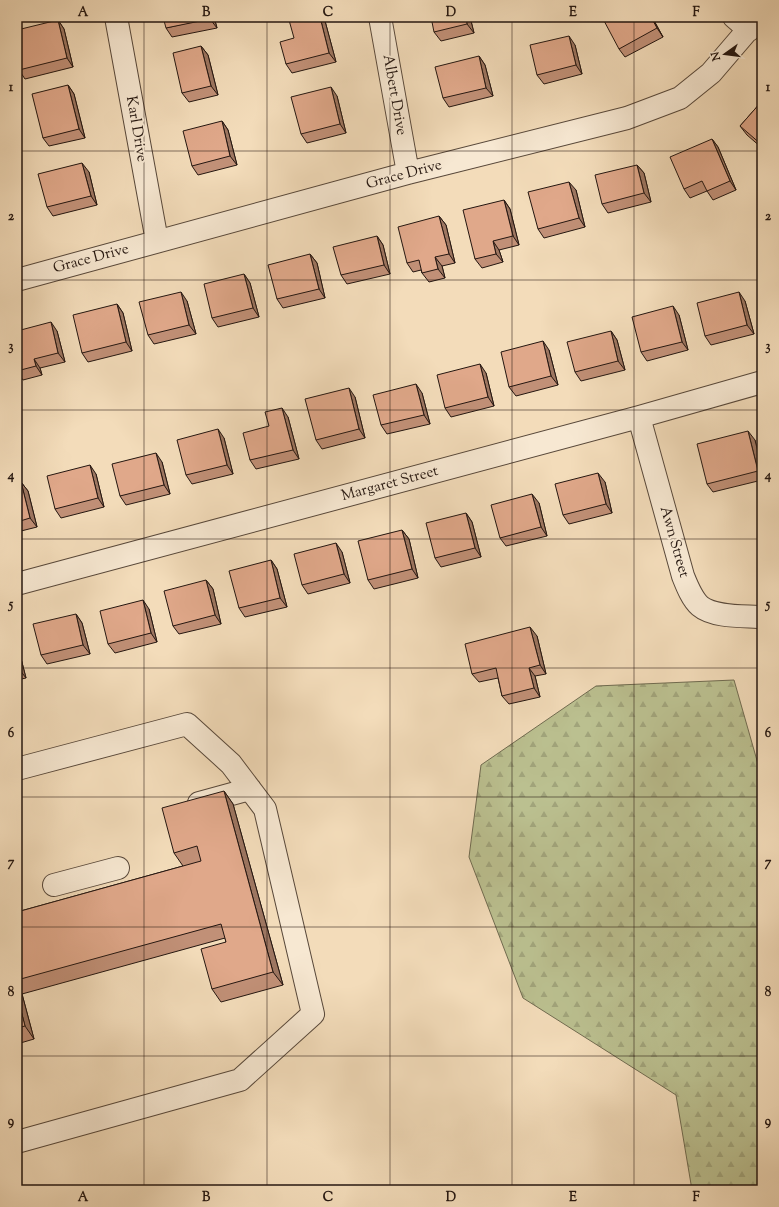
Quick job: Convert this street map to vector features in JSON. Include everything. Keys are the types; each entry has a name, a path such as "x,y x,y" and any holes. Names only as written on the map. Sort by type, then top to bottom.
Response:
{"street":[{"name":"Karl Drive","path":"116,17 157,241"},
{"name":"Albert Drive","path":"380,17 408,173"},
{"name":"Grace Drive","path":"17,280 408,173 627,118 680,98 711,73 747,21"},
{"name":"Margaret Street","path":"17,584 639,417 762,382"},
{"name":"Awn Street","path":"639,417 681,569 688,588 700,606 709,611 720,614 758,617"},
{"path":"17,769 187,724 231,764 265,809 313,1014 240,1080 17,1142"},
{"path":"182,807 250,789"},
{"path":"54,885 118,868"}],"green space":[{"path":"734,680 762,778 762,1190 692,1190 676,1095 523,998 469,857 481,765 596,686"}],"building":[{"path":"163,17 210,17 210,19 166,28"},
{"path":"300,17 320,17 329,53 286,64 280,42 294,38 289,20"},
{"path":"431,17 466,17 467,24 434,32"},
{"path":"602,17 651,17 657,28 619,49"},
{"path":"58,20 67,58 19,70 17,64 17,30"},
{"path":"569,36 576,65 537,75 530,45"},
{"path":"201,46 211,86 182,93 173,53"},
{"path":"479,56 486,88 443,98 435,67"},
{"path":"68,85 79,129 43,138 32,94"},
{"path":"331,87 340,124 301,134 291,97"},
{"path":"762,101 762,145 740,126"},
{"path":"222,121 230,156 192,166 183,131"},
{"path":"712,139 730,181 707,191 702,181 684,189 670,157"},
{"path":"82,163 91,196 47,207 38,174"},
{"path":"637,165 644,193 602,204 595,175"},
{"path":"569,182 579,218 538,229 528,192"},
{"path":"504,200 513,236 493,241 496,254 475,259 463,210"},
{"path":"439,216 449,254 435,257 438,269 422,273 419,260 407,263 398,227"},
{"path":"377,236 384,265 341,275 333,247"},
{"path":"310,254 319,289 277,299 268,265"},
{"path":"244,274 253,308 212,318 204,284"},
{"path":"181,292 189,325 148,335 139,302"},
{"path":"739,292 747,325 705,336 697,303"},
{"path":"117,304 126,342 82,353 73,315"},
{"path":"673,306 682,342 641,352 632,317"},
{"path":"51,322 58,353 34,359 36,366 17,371 17,331"},
{"path":"611,331 618,361 575,372 567,342"},
{"path":"543,341 551,376 509,387 501,352"},
{"path":"480,364 488,397 445,408 437,375"},
{"path":"416,384 424,415 381,425 373,395"},
{"path":"349,388 359,429 316,440 305,399"},
{"path":"282,408 293,450 250,460 243,433 269,426 265,412"},
{"path":"218,429 227,465 186,475 177,440"},
{"path":"748,431 758,471 707,484 697,444"},
{"path":"156,453 164,485 120,496 112,464"},
{"path":"90,465 98,498 55,509 47,476"},
{"path":"598,473 606,504 563,515 555,484"},
{"path":"21,482 30,518 17,522 17,483"},
{"path":"532,494 541,527 500,538 491,505"},
{"path":"466,513 475,548 435,558 426,523"},
{"path":"402,530 412,569 368,580 358,541"},
{"path":"336,543 344,574 302,585 294,554"},
{"path":"271,560 280,598 239,608 229,571"},
{"path":"206,580 215,615 173,626 164,591"},
{"path":"143,600 151,633 108,644 100,611"},
{"path":"76,614 83,645 41,655 33,624"},
{"path":"530,627 540,665 529,668 534,688 502,696 496,668 472,674 465,644"},
{"path":"224,791 273,972 212,989 201,949 226,942 221,924 17,980 17,912 201,861 197,846 174,853 162,808"},
{"path":"17,995 25,1026 17,1028"}]}
